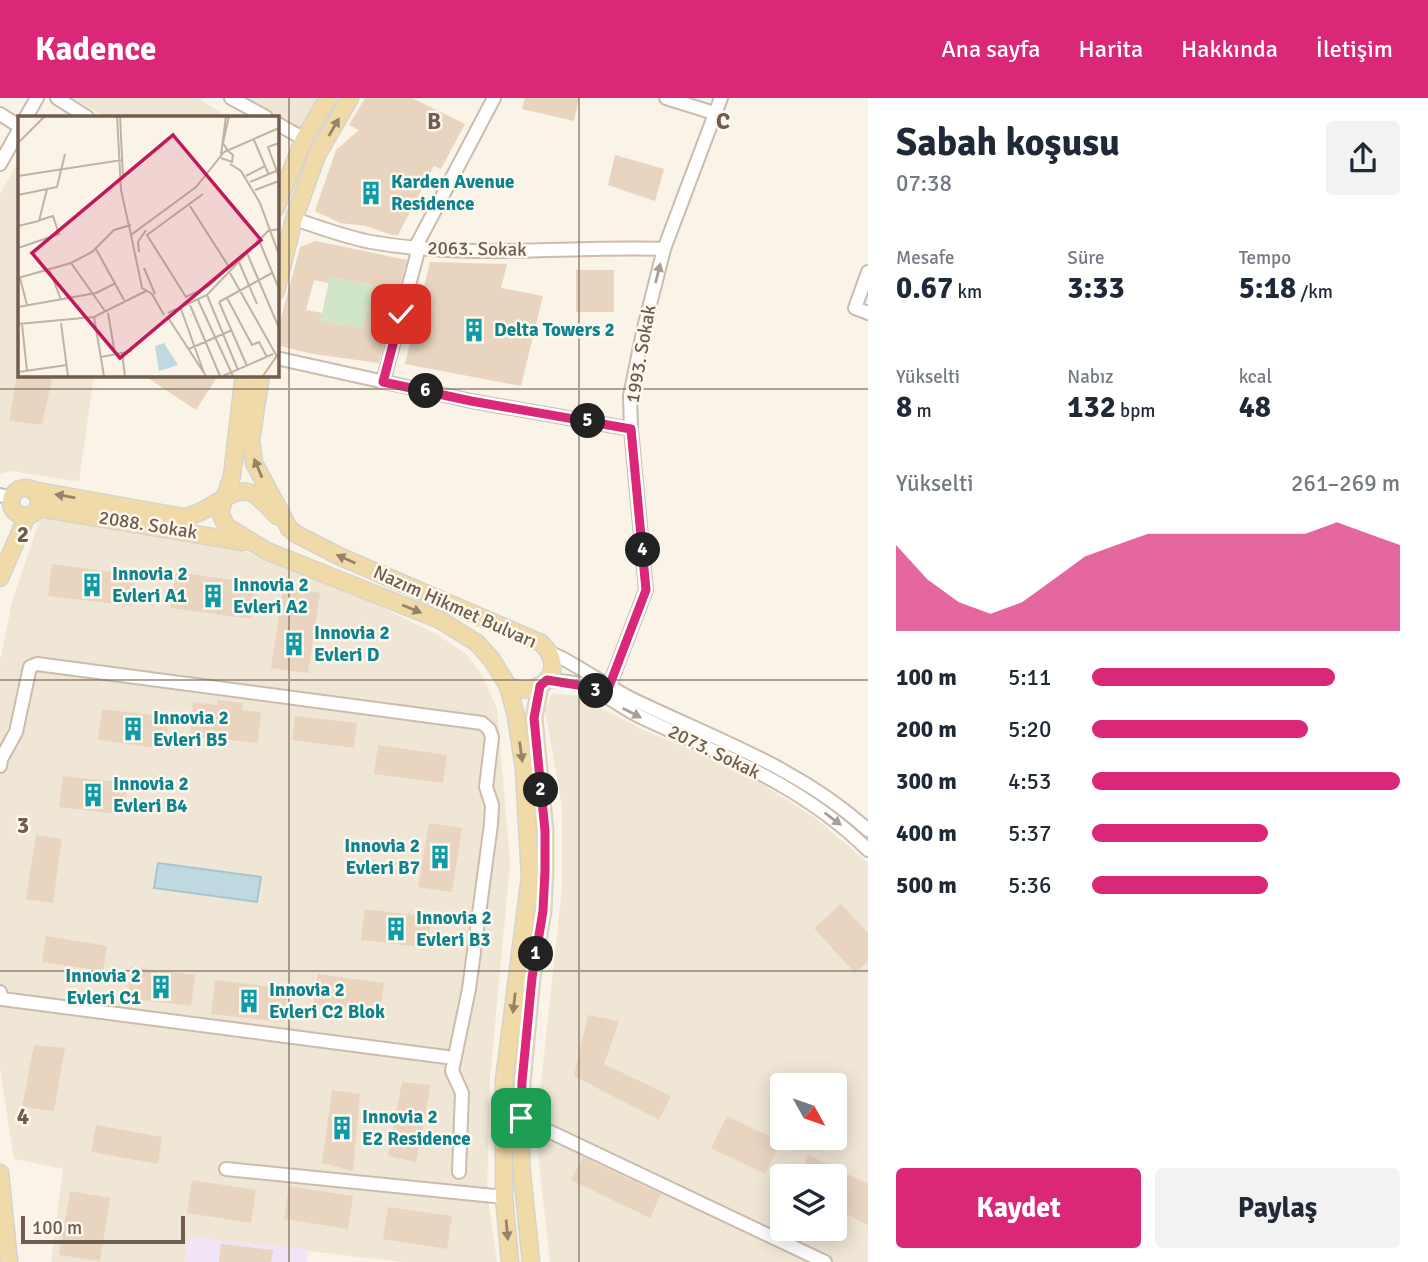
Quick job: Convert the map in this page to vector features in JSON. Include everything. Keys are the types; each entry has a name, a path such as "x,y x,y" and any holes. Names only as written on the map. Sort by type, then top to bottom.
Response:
{"main road":[{"path":"278,203 304,139 328,98"},
{"path":"278,283 294,219 317,155 351,98"},
{"path":"304,139 317,155"},
{"name":"Nazım Hikmet Bulvarı","path":"244,376 232,476 220,512 226,526 257,546 440,620 477,643 492,660 508,686 516,716 524,769 530,876 504,1081 504,1197 510,1262"},
{"path":"261,376 251,440 254,463 289,528"},
{"path":"0,578 18,506 38,495 32,490 183,517 203,513 224,498"},
{"name":"Nazım Hikmet Bulvarı","path":"224,498 239,492 251,493 296,534 341,557 541,643 551,653 554,666 543,683 534,718 545,831 545,871 543,911 532,978 523,1069 521,1118 521,1164 531,1262"},
{"name":"2088. Sokak","path":"18,506 231,538 257,546"},
{"path":"508,686 529,690 543,683"},
{"path":"0,1173 6,1259"}],"street":[{"path":"27,116 37,98"},
{"path":"57,98 85,116"},
{"path":"232,98 264,116"},
{"path":"383,382 416,256 415,248 494,98"},
{"path":"666,98 714,113"},
{"name":"1993. Sokak","path":"607,692 646,590 630,396 664,249 721,98"},
{"path":"0,114 18,127"},
{"path":"278,124 304,139"},
{"path":"0,164 18,130"},
{"name":"2063. Sokak","path":"294,219 368,242 415,248 514,252 612,247 664,249"},
{"path":"868,272 855,308 868,313"},
{"path":"278,358 471,401 631,429"},
{"name":"2073. Sokak","path":"551,653 576,664 640,717 743,763 786,787 835,820 868,850"},
{"path":"0,766 16,732 30,667 37,664 482,723 489,729 492,737 486,787 492,805 467,999 452,1072 463,1093 459,1172"},
{"name":"2073. Sokak","path":"543,683 584,686 607,692 762,758 836,803 868,830"},
{"path":"0,992 2,999 454,1058"},
{"path":"521,1118 825,1262"},
{"path":"226,1170 504,1197"}],"shaded area":[{"path":"73,98 198,98 226,116 103,116"},
{"path":"246,98 328,98 309,131 298,131"},
{"path":"18,162 18,376 94,376 79,482 12,471 0,474 0,194"},
{"path":"62,518 218,543 281,564 369,601 438,635 466,654 482,675 497,709 510,863 490,1079 487,1191 497,1262 403,1262 188,1237 185,1262 51,1262 63,1169 14,1159 0,1069 0,661 12,602 40,519"},
{"path":"552,694 577,695 641,729 738,769 814,817 868,863 868,1262 550,1262 538,1153 541,1083 562,888 562,806 545,710"},
{"path":"188,1237 308,1249 307,1262 185,1262"}],"green space":[{"path":"330,277 373,285 363,328 320,322"}],"water":[{"path":"158,863 261,877 257,902 154,888"}],"building":[{"path":"365,98 412,98 465,124 441,169 434,166 398,235 366,226 340,223 315,211 336,150 359,130 349,125"},
{"path":"525,98 579,98 574,121 522,109"},
{"path":"615,155 664,169 655,201 608,185"},
{"path":"316,241 407,260 379,363 313,354 278,345 278,330 300,247","holes":["330,277 373,285 363,328 320,322 322,313 306,310 314,280 329,283"]},
{"name":"Delta Towers 2","path":"430,262 507,264 501,288 543,296 521,386 405,364"},
{"path":"576,270 614,270 614,312 576,312"},
{"path":"17,374 53,376 42,425 9,421"},
{"path":"145,376 218,376 196,410"},
{"name":"Innovia 2 Evleri A1","path":"52,564 136,575 132,606 48,596"},
{"name":"Innovia 2 Evleri A2","path":"176,572 256,583 251,619 171,608"},
{"name":"Innovia 2 Evleri D","path":"283,587 320,593 308,673 271,668"},
{"path":"217,700 243,703 242,710 261,712 258,743 190,736 193,702 217,705"},
{"name":"Innovia 2 Evleri B5","path":"102,709 169,717 165,749 98,740"},
{"path":"295,716 357,723 354,748 292,740"},
{"path":"378,745 447,755 443,783 374,774"},
{"name":"Innovia 2 Evleri B4","path":"63,776 128,783 124,815 59,807"},
{"name":"Innovia 2 Evleri B7","path":"429,823 462,828 452,892 418,887"},
{"path":"36,835 62,839 53,903 26,899"},
{"path":"841,904 868,933 868,961 855,973 814,928"},
{"name":"Innovia 2 Evleri B3","path":"365,909 431,917 428,948 361,940"},
{"path":"46,936 107,946 103,971 42,962"},
{"name":"Innovia 2 Evleri C1","path":"131,967 195,975 191,1006 127,998"},
{"path":"318,974 384,983 379,1014 313,1004"},
{"name":"Innovia 2 Evleri C2 Blok","path":"215,980 288,989 284,1022 211,1014"},
{"path":"588,1015 619,1021 604,1064 671,1096 659,1120 574,1076"},
{"path":"34,1045 65,1048 54,1111 22,1107"},
{"path":"402,1082 431,1085 416,1162 388,1156"},
{"name":"Innovia 2 E2 Residence","path":"332,1090 360,1094 353,1171 322,1163"},
{"path":"727,1116 770,1137 770,1150 777,1150 765,1174 711,1148"},
{"path":"96,1125 162,1137 158,1164 91,1152"},
{"path":"809,1155 827,1164 804,1164"},
{"path":"583,1157 661,1194 650,1218 571,1180"},
{"path":"847,1174 868,1184 868,1225 847,1214"},
{"path":"192,1180 256,1190 251,1223 187,1213"},
{"path":"289,1186 353,1196 348,1229 284,1219"},
{"path":"70,1191 110,1198 100,1261 59,1255"},
{"path":"388,1207 452,1216 447,1249 383,1239"},
{"path":"221,1244 273,1250 271,1262 219,1262"}],"place":[{"name":"Karden Avenue Residence","path":"371,193"},
{"name":"Delta Towers 2","path":"474,330"},
{"name":"Innovia 2 Evleri A1","path":"92,585"},
{"name":"Innovia 2 Evleri A2","path":"213,596"},
{"name":"Innovia 2 Evleri D","path":"294,644"},
{"name":"Innovia 2 Evleri B5","path":"133,729"},
{"name":"Innovia 2 Evleri B4","path":"93,795"},
{"name":"Innovia 2 Evleri B7","path":"440,857"},
{"name":"Innovia 2 Evleri B3","path":"396,929"},
{"name":"Innovia 2 Evleri C1","path":"161,987"},
{"name":"Innovia 2 Evleri C2 Blok","path":"249,1001"},
{"name":"Innovia 2 E2 Residence","path":"342,1128"}],"route":[{"path":"401,314 383,382 471,401 631,429 646,590 605,697 584,686 547,680 540,686 534,718 545,831 545,871 543,911 532,978 521,1118"}]}
